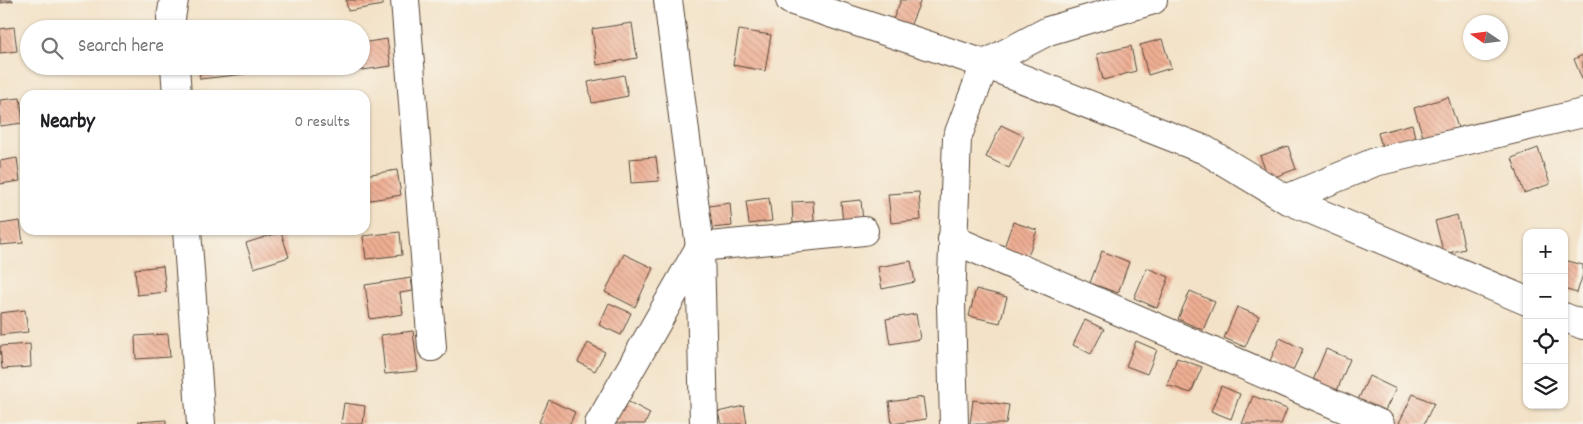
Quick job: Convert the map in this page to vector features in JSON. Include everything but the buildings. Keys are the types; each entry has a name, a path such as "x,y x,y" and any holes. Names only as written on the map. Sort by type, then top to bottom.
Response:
{"street":[{"path":"171,20 174,0"},
{"path":"405,0 432,348"},
{"path":"668,0 700,246 704,424"},
{"path":"790,0 985,64 1205,150 1286,198 1523,299"},
{"path":"954,424 951,304 957,138 985,64 1048,31 1153,0"},
{"path":"175,75 176,90"},
{"path":"1286,198 1375,162 1583,113"},
{"path":"700,246 864,231"},
{"path":"187,235 201,424"},
{"path":"952,239 1380,424"},
{"path":"599,424 700,246"},
{"path":"1568,319 1583,325"}]}
